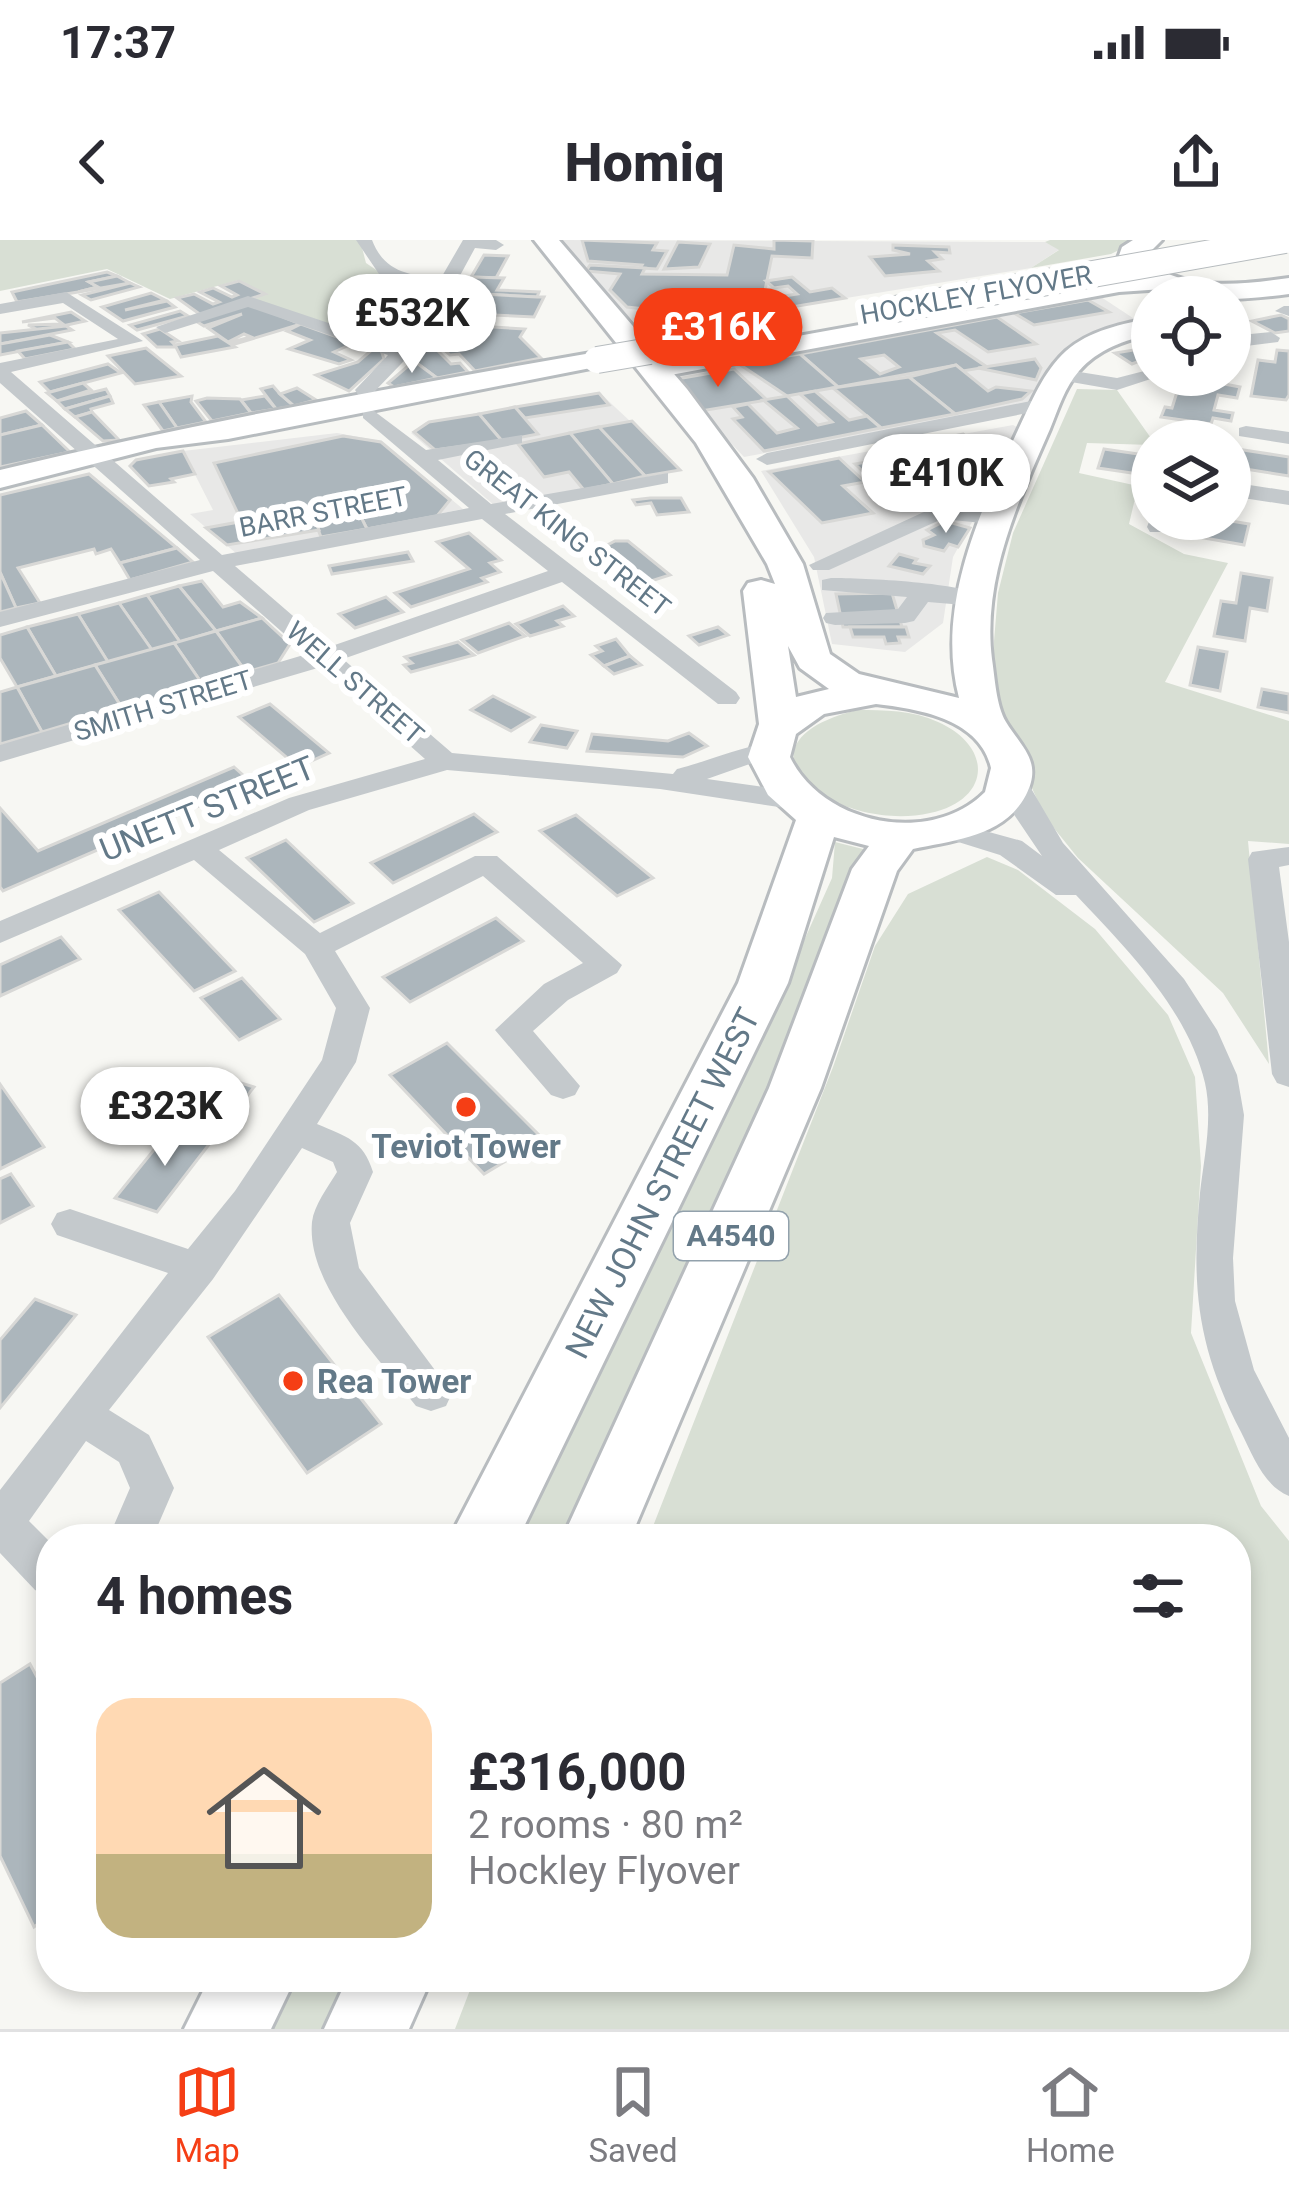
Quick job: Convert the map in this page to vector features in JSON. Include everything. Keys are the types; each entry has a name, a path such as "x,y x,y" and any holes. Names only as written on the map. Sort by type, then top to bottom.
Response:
{"highway":[{"path":"507,243 533,250 674,428 738,527 758,577 774,737 769,766 806,809 858,830 901,835 949,830 992,809 1012,779 1011,760 1003,742 987,726 964,712 842,683 815,666 805,648 794,586 766,527 692,421 546,240"},
{"path":"1142,244 1130,261 1156,276"},
{"path":"1251,296 1282,299"},
{"path":"1251,303 1282,299"},
{"path":"987,726 972,685 973,617 1007,458 1054,389 1098,342 1131,332"},
{"path":"774,737 820,701 892,693 936,677 973,617"},
{"name":"NEW JOHN STREET WEST","path":"491,1524 763,983 806,809"},
{"name":"A4540","path":"603,1524 796,1088 875,869 901,835"},
{"path":"226,2029 247,1992"},
{"path":"366,2029 384,1992"}],"main road":[{"path":"879,310 1142,244"},
{"name":"HOCKLEY FLYOVER","path":"656,353 879,310 1287,244"},
{"path":"7,478 182,439 608,368 656,353 1076,293 1131,291"}],"street":[{"path":"364,240 371,261 390,276 446,284"},
{"path":"371,407 365,390 436,319 446,284 470,241 507,243"},
{"path":"1040,271 1076,293"},
{"path":"0,309 65,297 134,340 0,371"},
{"path":"165,326 248,301 403,354"},
{"path":"1251,340 1270,338"},
{"name":"WELL STREET","path":"0,371 444,761 660,781 806,809"},
{"path":"767,459 857,450 1054,389 1131,380"},
{"name":"GREAT KING STREET","path":"371,407 486,511 728,698"},
{"path":"1289,418 1247,422 1289,438"},
{"path":"422,457 515,440"},
{"name":"BARR STREET","path":"0,620 87,588 660,478"},
{"path":"520,482 536,502"},
{"path":"595,490 614,517"},
{"path":"1251,492 1289,498"},
{"path":"973,617 917,601 905,616 834,600 935,502 993,518"},
{"path":"886,511 908,525"},
{"name":"SMITH STREET","path":"0,754 326,656 567,572"},
{"name":"WELL STREET","path":"660,781 725,766 774,737"},
{"name":"UNETT STREET","path":"0,932 299,804 410,775 444,761"},
{"path":"1012,779 1021,806 1043,838 1137,942 1205,1039 1222,1080 1228,1140 1220,1179 1215,1298 1232,1370 1289,1476"},
{"path":"949,830 1011,848 1137,942"},
{"path":"36,1560 1,1525 81,1414 199,1268 294,1129 339,1062 353,1008 317,947 197,847"},
{"path":"1289,856 1263,859 1289,1074"},
{"path":"317,947 486,862 606,965 556,992 512,1030 563,1086"},
{"path":"294,1129 349,1153 355,1172 331,1219 335,1259 431,1393"},
{"path":"70,1224 199,1268"},
{"path":"81,1414 134,1449 152,1488 136,1524"}],"shaded area":[{"path":"0,240 360,240 366,263 391,280 439,287 399,348 251,298 264,293 239,280 170,299 107,269 0,291"},
{"path":"562,240 1045,242 1060,249 1031,268 643,331 583,271"},
{"path":"1045,242 1135,242 1111,254 1031,268 1059,250"},
{"path":"1098,295 1131,317 1131,324 1081,339 1059,360 1035,402 744,457 666,374"},
{"path":"1077,389 1117,390 1138,420 1131,420 1131,444 1087,443 1079,473 1131,484 1131,540 1158,540 1184,554 1228,563 1165,682 1289,721 1289,844 1248,841 1269,1064 1223,993 1078,858 1045,817 1004,726 991,677 998,593 1013,533"},
{"path":"599,392 682,470 495,506 411,433 426,422"},
{"path":"1013,425 1022,430 953,557 943,623 905,652 832,644 814,557 761,471"},
{"path":"337,433 381,441 463,509 237,554 190,514 213,510 183,451"},
{"path":"857,710 918,715 956,733 976,758 974,785 965,797 930,813 894,816 860,811 829,799 806,782 794,764 797,744 816,725"},
{"path":"835,842 871,851 775,1095 578,1524 524,1524 740,1084 832,878"},
{"path":"987,857 1018,870 1095,929 1168,1015 1195,1077 1201,1166 1191,1333 1261,1506 1289,1541 1289,2029 455,2029 469,1992 1251,1992 1251,1524 654,1524 833,1067 875,946 908,894"},
{"path":"280,1992 353,1992 335,2029 259,2029"}],"building":[{"path":"582,240 657,243 653,250 667,251 657,269 640,268 642,265 588,261"},
{"path":"774,240 813,241 812,258 772,256 765,290 773,289 782,296 772,298 786,308 659,329 652,322 664,319 654,310 627,307 610,290 620,274 586,271 590,265 645,268 642,274 727,275 734,245 774,249"},
{"path":"678,242 710,244 699,267 664,269"},
{"path":"893,245 949,247 950,253 935,252 942,259 928,261 939,271 885,276 870,257 910,254 893,250"},
{"path":"484,255 508,256 496,278 471,277"},
{"path":"107,272 117,276 89,282 98,287 78,292 17,302 12,292"},
{"path":"117,276 130,283 78,292 98,287 89,282"},
{"path":"471,277 504,278 497,290 539,292 537,297 462,293"},
{"path":"792,277 810,292 832,288 845,298 786,308 772,298 797,294 788,286 774,288 766,281"},
{"path":"239,281 265,294 201,315 177,298 194,294 213,304 219,302 200,292 213,288 232,297 237,295 221,286"},
{"path":"130,283 139,287 91,300 82,295"},
{"path":"151,293 165,300 125,310 167,301 175,307 123,321 102,307"},
{"path":"462,293 544,297 534,317 450,313"},
{"path":"1088,300 1109,312 1034,325 1014,313"},
{"path":"248,303 301,324 232,345 228,343 251,337 244,334 228,342 208,328 242,314 204,326 194,320"},
{"path":"180,311 188,316 137,330 130,325"},
{"path":"71,312 85,321 40,331 28,325 63,324 55,318 22,322"},
{"path":"1281,315 1289,319 1289,331 1275,333 1252,321"},
{"path":"997,317 1036,344 988,352 955,330 937,333 987,367 963,371 956,365 838,387 800,354","holes":["884,355 899,367 880,374 861,359"]},
{"path":"301,324 354,343 334,352 351,360 339,364 289,349 310,340 287,331"},
{"path":"443,324 525,329 520,337 541,358 475,371 459,354 450,355 433,340"},
{"path":"66,326 72,330 0,344 0,333"},
{"path":"160,329 178,341 172,342 175,345 218,336 235,347 181,357 176,347 157,347 143,334"},
{"path":"50,335 68,342 0,355 0,344"},
{"path":"68,342 75,349 25,359 18,351"},
{"path":"432,345 451,364 460,363 468,372 437,378 414,361"},
{"path":"146,348 181,376 135,384 108,356"},
{"path":"374,348 381,350 384,359 349,391 316,375 358,362"},
{"path":"1131,350 1131,363 1115,353"},
{"path":"1277,350 1289,351 1286,400 1251,396 1258,360 1275,362"},
{"path":"800,354 838,387 787,396 739,364"},
{"path":"1035,359 1041,368 1036,380 978,368"},
{"path":"414,361 437,378 394,387 388,383"},
{"path":"108,364 121,373 50,392 40,382"},
{"path":"956,365 988,391 996,387 1031,391 1022,399 955,414 909,377"},
{"path":"734,369 767,400 701,411 671,380"},
{"path":"909,377 955,414 881,428 833,388"},
{"path":"83,383 91,390 57,401 47,393"},
{"path":"273,386 294,406 276,409 261,389"},
{"path":"297,388 316,400 294,406 280,394"},
{"path":"106,389 110,396 65,409 57,401"},
{"path":"815,391 849,420 867,416 881,428 764,451 733,419 742,417 733,407 748,404 777,433 797,428 763,400 787,396 818,425 832,422 800,394"},
{"path":"599,393 609,405 525,418 515,407"},
{"path":"110,396 113,403 75,417 65,409"},
{"path":"192,396 191,402 206,422 177,428 159,402"},
{"path":"265,396 276,409 251,413 241,400"},
{"path":"1176,396 1218,396 1214,410 1233,413 1231,420 1161,417 1165,407 1172,408"},
{"path":"240,399 251,413 212,421 196,401"},
{"path":"159,402 177,428 163,431 144,405"},
{"path":"515,407 538,434 502,441 479,414"},
{"path":"26,411 42,425 0,435 0,418"},
{"path":"92,412 119,440 103,441 75,417"},
{"path":"479,414 502,441 435,450 414,432 429,422"},
{"path":"632,421 680,470 645,476 599,427"},
{"path":"42,425 70,452 0,467 0,435"},
{"path":"599,427 645,476 613,484 570,433"},
{"path":"570,433 613,484 584,490 569,472 544,477 518,444"},
{"path":"963,434 987,453 946,461 923,442"},
{"path":"343,436 381,442 450,500 437,516 367,529 352,499 242,522 214,463"},
{"path":"1104,449 1131,453 1131,473 1098,468"},
{"path":"183,451 195,474 171,479 174,482 149,486 130,466 136,460"},
{"path":"890,451 920,478 878,486 855,464 878,460 871,454"},
{"path":"1251,451 1289,457 1289,476 1251,470"},
{"path":"839,458 865,482 843,486 873,513 822,523 769,472"},
{"path":"89,474 177,548 120,563 111,549 96,554 94,549 18,568 40,603 16,608 0,572 0,495"},
{"path":"681,498 689,512 657,515 651,503 636,505 633,500"},
{"path":"352,499 367,529 321,537 310,509"},
{"path":"310,509 319,530 227,545 206,528"},
{"path":"945,521 970,528 958,547 949,544 944,551 924,546 923,540 934,535 927,530"},
{"path":"469,533 501,560 490,563 500,572 482,578 487,582 411,607 395,593 469,569 437,542"},
{"path":"615,541 628,541 670,575 629,588 609,572 619,569 596,551"},
{"path":"177,548 193,562 130,580 120,563"},
{"path":"408,552 413,561 332,574 329,566"},
{"path":"899,554 930,566 923,574 889,566"},
{"path":"0,572 16,608 0,612"},
{"path":"1241,573 1272,578 1267,611 1250,608 1245,641 1214,636 1221,601 1236,603"},
{"path":"202,581 223,607 240,602 262,618 216,631 179,586"},
{"path":"179,586 216,631 180,642 147,595"},
{"path":"892,593 902,627 843,627 836,594"},
{"path":"147,595 180,642 152,650 119,603"},
{"path":"386,597 403,612 355,628 339,614"},
{"path":"119,603 152,650 108,662 78,614"},
{"path":"563,606 574,616 557,621 563,626 530,636 516,624"},
{"path":"78,614 108,662 56,676 27,627"},
{"path":"262,618 290,644 278,663 246,672 216,631"},
{"path":"509,623 525,636 478,653 462,640"},
{"path":"27,627 56,676 17,687 0,658 0,635"},
{"path":"718,627 728,635 699,645 689,636"},
{"path":"850,627 906,627 909,637 886,644 884,637 853,637"},
{"path":"216,631 246,672 203,685 174,643"},
{"path":"616,639 630,656 604,666 591,655 602,651 596,646"},
{"path":"458,642 474,655 411,672 404,665 412,663 405,657"},
{"path":"174,643 203,685 122,708 95,665"},
{"path":"1198,647 1227,652 1220,691 1190,685"},
{"path":"630,656 641,665 614,674 604,666"},
{"path":"95,665 122,708 42,732 17,687"},
{"path":"17,687 42,732 0,744 0,692"},
{"path":"1262,689 1289,694 1289,713 1258,707"},
{"path":"493,696 534,717 511,731 471,710"},
{"path":"270,704 329,753 298,767 239,717"},
{"path":"541,725 577,731 567,748 530,742"},
{"path":"689,733 707,746 683,757 587,751 592,734 668,741"},
{"path":"234,767 252,783 3,891 0,887 0,808 38,851"},
{"path":"474,814 497,832 393,883 371,863"},
{"path":"576,815 653,878 617,896 540,831"},
{"path":"286,840 353,903 314,922 247,858"},
{"path":"159,892 235,971 194,991 119,910"},
{"path":"496,918 523,941 410,1002 383,977"},
{"path":"61,937 80,959 0,996 0,965"},
{"path":"242,978 280,1019 239,1040 201,998"},
{"name":"Teviot Tower","path":"447,1043 543,1139 484,1174 390,1075"},
{"path":"215,1075 254,1087 224,1126 184,1114"},
{"path":"0,1084 44,1147 0,1169"},
{"path":"174,1125 214,1138 157,1212 115,1198"},
{"path":"11,1174 33,1206 0,1223 0,1179"},
{"name":"Rea Tower","path":"279,1295 381,1424 307,1473 208,1337"},
{"path":"35,1299 76,1315 0,1408 0,1340"},
{"path":"30,1664 36,1675 34,1927 0,1856 0,1683"}],"place":[{"name":"Teviot Tower","path":"466,1107"},
{"name":"Rea Tower","path":"293,1381"}]}
